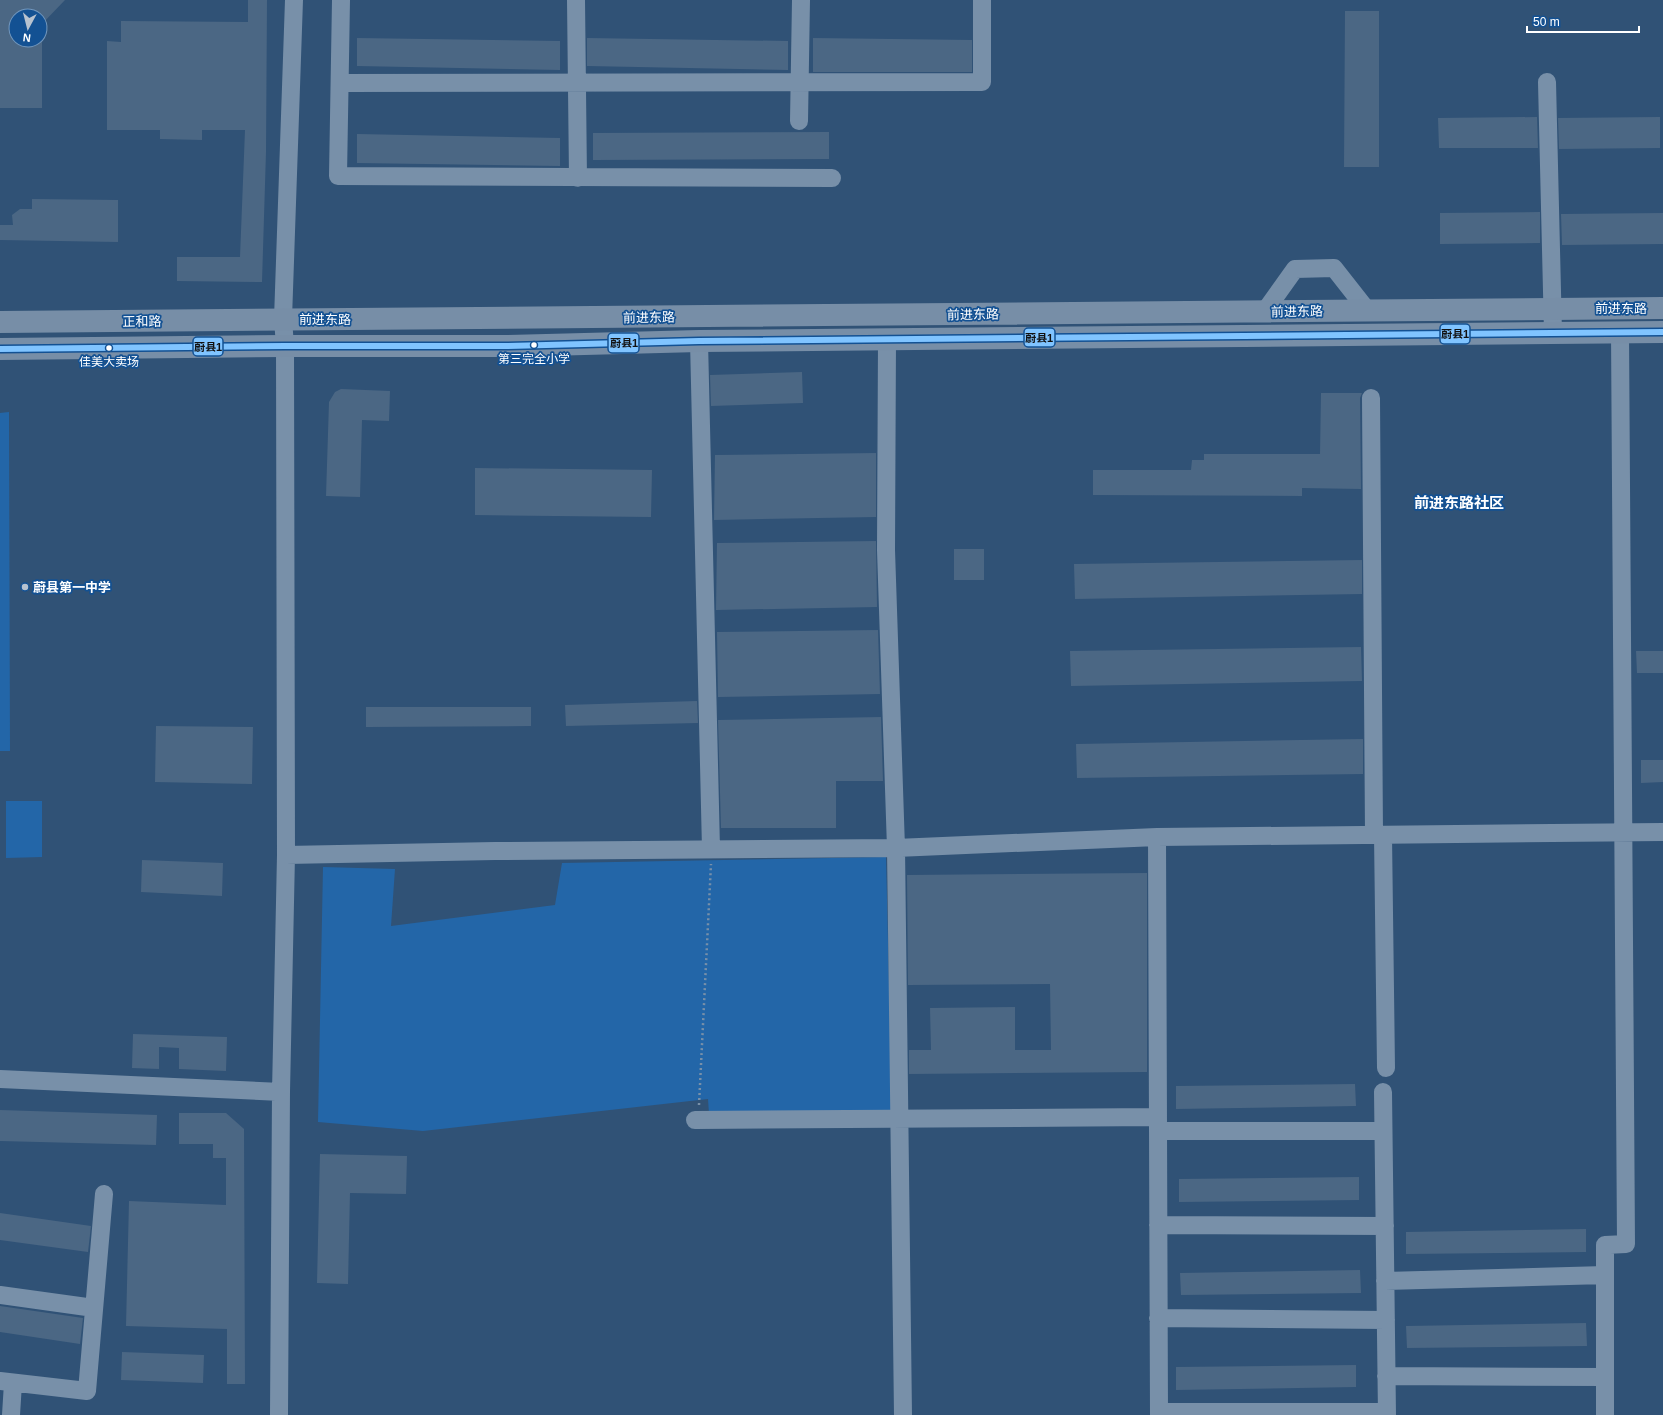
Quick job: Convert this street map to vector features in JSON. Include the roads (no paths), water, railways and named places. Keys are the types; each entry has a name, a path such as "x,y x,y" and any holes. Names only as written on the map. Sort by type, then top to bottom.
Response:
{"main road":[{"name":"前进东路","path":"283,319 532,319 1663,308"},
{"name":"正和路","path":"0,322 283,319"},
{"name":"前进东路","path":"285,346 508,346 699,342 1663,332"},
{"name":"正和路","path":"0,349 285,346"}],"street":[{"path":"279,1415 281,1092 286,855 285,346 283,319 294,0"},
{"path":"341,0 338,176 832,178"},
{"path":"576,0 578,178"},
{"path":"799,122 801,0"},
{"path":"340,84 800,84 982,82 982,0"},
{"path":"1547,82 1553,333"},
{"path":"1265,311 1295,269 1334,268 1367,310"},
{"path":"1605,1415 1605,1245 1626,1244 1620,332"},
{"path":"888,340 886,550 896,848 903,1415"},
{"path":"699,342 711,850"},
{"path":"1371,398 1379,835 1386,1068"},
{"path":"286,855 896,848 1157,837 1663,832"},
{"path":"1157,837 1159,1413 1387,1414 1383,1092"},
{"path":"0,1079 281,1092"},
{"path":"695,1120 899,1119 1158,1124 1383,1131"},
{"path":"11,1415 7,1382 87,1391 104,1194"},
{"path":"1158,1225 1384,1226"},
{"path":"1385,1280 1605,1275"},
{"path":"0,1294 94,1308"},
{"path":"1158,1318 1386,1320"},
{"path":"1386,1376 1605,1377"}],"place":[{"name":"第三完全小学","path":"534,345"},
{"name":"佳美大卖场","path":"109,348"},
{"name":"蔚县第一中学","path":"25,587"}],"district":[{"name":"前进东路社区","path":"1459,503"}]}
